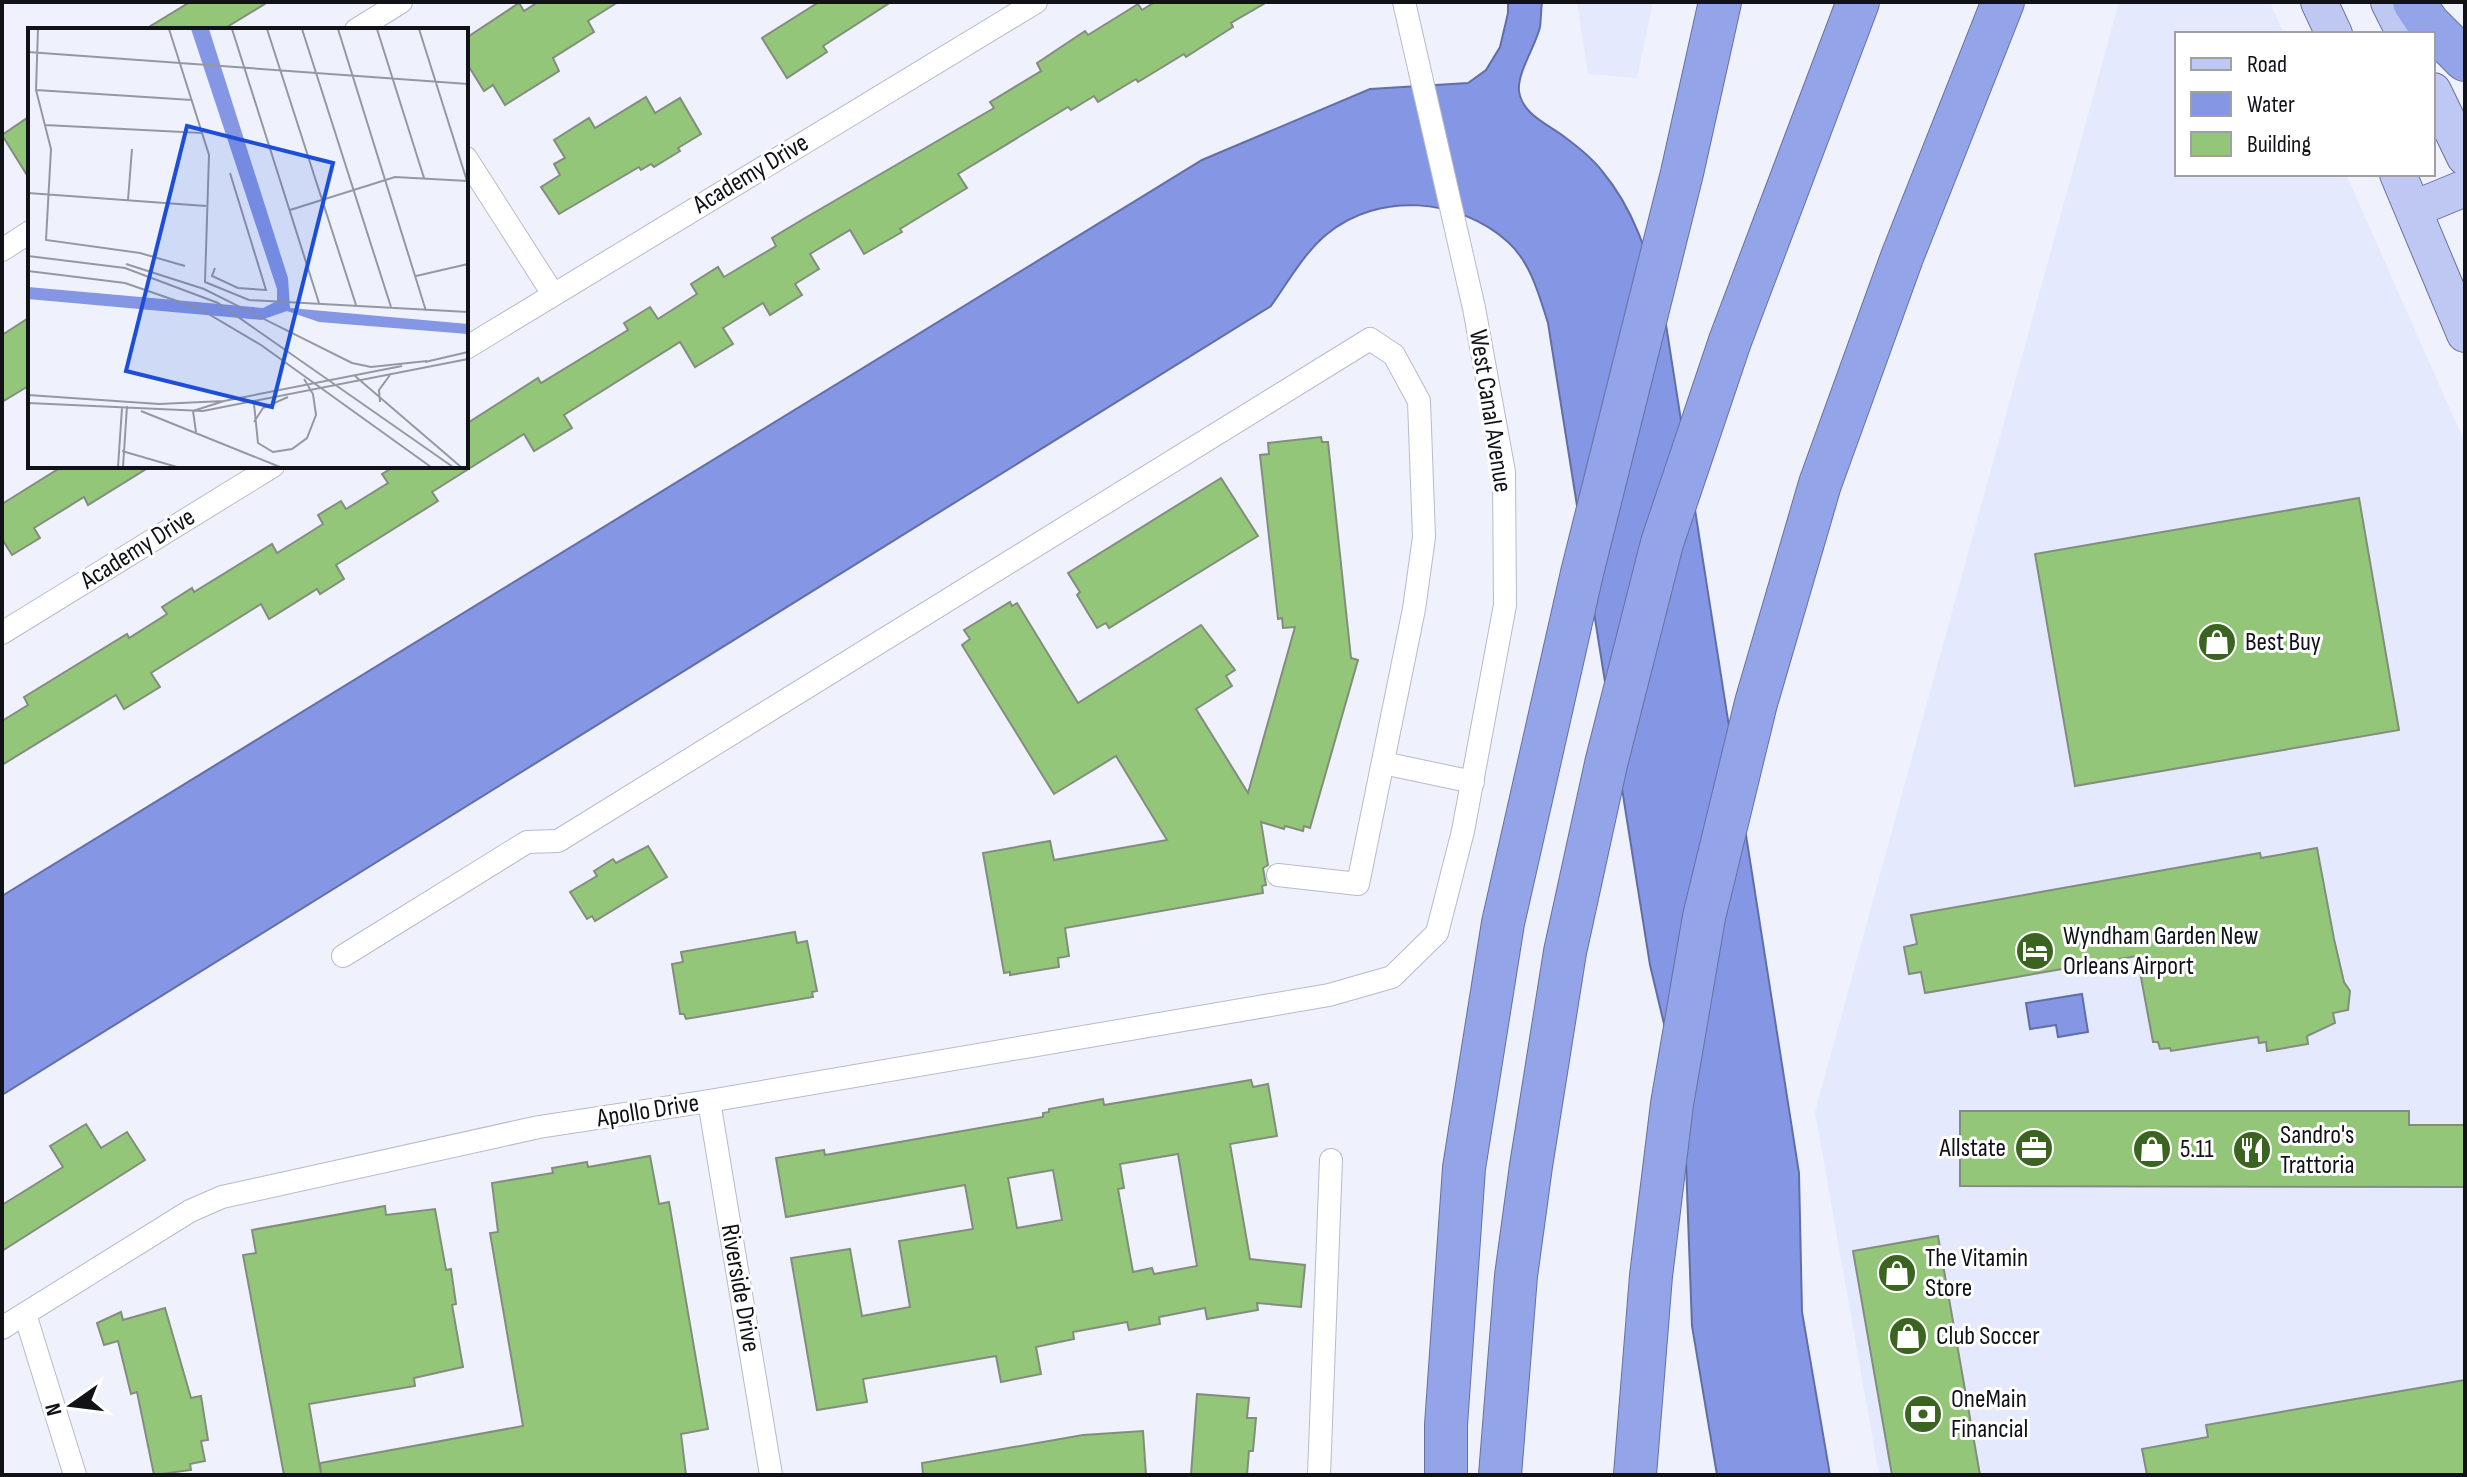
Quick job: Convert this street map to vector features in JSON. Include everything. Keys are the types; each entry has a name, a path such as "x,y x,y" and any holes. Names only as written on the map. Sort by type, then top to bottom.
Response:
{"highway":[{"path":"1446,1475 1446,1425 1464,1168 1503,923 1589,543 1682,173 1720,2"},
{"path":"1500,1475 1515,1291 1531,1166 1565,952 1606,764 1662,543 1730,341 1858,2"},
{"path":"1635,1475 1651,1276 1672,1104 1704,917 1756,703 1820,484 1902,257 2003,2"},
{"path":"2414,2 2428,23 2465,60"}],"main road":[{"path":"2319,2 2333,32"},
{"path":"2389,2 2404,32"},
{"path":"2435,95 2465,157"},
{"path":"2399,176 2465,334"},
{"path":"2414,209 2465,188"}],"street":[{"path":"375,17 401,2"},
{"name":"Academy Drive","path":"468,347 1036,2"},
{"name":"West Canal Avenue","path":"1329,995 1392,977 1437,933 1463,831 1505,605 1504,472 1474,308 1404,2"},
{"path":"468,161 553,294"},
{"path":"2,250 28,233"},
{"path":"343,956 527,842 558,841 1370,339 1394,355 1419,401 1424,537 1414,609 1358,884 1278,875"},
{"name":"Academy Drive","path":"2,633 270,468"},
{"path":"1383,763 1473,782"},
{"name":"Apollo Drive","path":"2,1328 190,1211 222,1197 539,1127 1329,995"},
{"name":"Riverside Drive","path":"709,1101 771,1475"},
{"path":"1319,1475 1330,1250 1331,1160"},
{"path":"25,1314 75,1475"}],"shaded area":[{"path":"1577,2 1653,2 1637,78 1588,74"},
{"path":"2119,2 2270,2 2283,32 2175,32 2175,176 2347,176 2465,443 2465,1475 1879,1475 1815,1112"}],"water":[{"path":"1508,2 1542,2 1540,27 1519,84 1525,107 1590,158 1614,187 1640,238 1664,312 1799,1173 1802,1312 1830,1475 1717,1475 1692,1326 1684,1108 1650,965 1548,323 1533,280 1516,250 1488,227 1443,209 1419,205 1394,206 1348,220 1311,250 1271,306 2,1095 2,896 1202,160 1370,89 1468,83 1486,70 1500,47"},
{"path":"2082,994 2088,1032 2058,1037 2056,1025 2030,1029 2026,1003"}],"building":[{"path":"190,2 268,2 225,28 147,28"},
{"path":"538,2 618,2 588,21 594,32 553,58 559,71 505,105 493,85 484,91 468,65 468,37 519,3 524,11"},
{"path":"819,2 891,2 823,46 827,52 787,78 762,38"},
{"path":"1155,2 1267,2 1231,23 1233,27 1186,57 1184,54 1098,102 1094,96 1071,110 1068,107 958,174 967,188 864,254 850,230 810,254 819,269 795,284 802,295 770,315 763,303 723,328 733,344 695,367 680,342 564,415 572,428 534,451 524,434 432,492 438,501 336,565 344,579 320,594 317,589 269,619 261,604 151,673 160,687 124,709 116,695 2,765 2,721 28,705 24,697 127,634 129,638 167,614 162,607 192,588 194,592 272,544 277,553 323,524 318,515 341,501 346,509 388,483 382,474 392,468 468,468 468,423 538,378 541,383 628,330 624,323 650,307 658,319 697,294 691,284 718,267 724,277 776,246 772,238 994,108 990,102 1041,71 1037,63 1085,31 1088,35 1138,4 1142,10"},
{"path":"646,97 655,113 680,98 701,134 654,167 651,164 641,170 639,167 559,214 541,187 560,175 554,164 565,158 554,140 589,118 595,128"},
{"path":"28,117 28,177 2,135"},
{"path":"28,318 28,386 2,402 2,335"},
{"path":"1321,437 1322,442 1328,442 1351,658 1358,660 1310,828 1304,826 1303,831 1285,826 1284,829 1261,822 1268,865 1263,868 1266,885 1262,886 1263,893 1065,928 1069,956 1058,958 1059,967 1010,975 1010,972 1004,973 983,853 1050,841 1054,860 1167,840 1116,756 1054,794 962,645 970,639 964,630 1010,602 1012,606 1017,603 1078,703 1201,625 1235,670 1226,676 1232,686 1196,709 1248,793 1295,627 1283,628 1282,618 1278,619 1260,455 1269,454 1268,443"},
{"path":"60,468 148,468 88,505 84,497 34,528 40,538 12,555 2,539 2,504"},
{"path":"1221,478 1258,536 1109,628 1106,623 1097,628 1068,573"},
{"name":"Best Buy","path":"2359,498 2399,730 2075,786 2035,554"},
{"path":"648,846 667,877 595,921 592,916 587,919 570,892 597,876 594,871 613,859 616,863"},
{"name":"Wyndham Garden New Orleans Airport","path":"2317,848 2334,939 2344,982 2350,991 2348,1010 2333,1013 2335,1023 2307,1036 2308,1044 2267,1051 2266,1042 2259,1043 2258,1037 2171,1051 2170,1048 2160,1049 2158,1042 2153,1042 2137,956 1925,993 1921,972 1909,974 1904,947 1917,944 1911,915 2260,853 2261,858"},
{"path":"795,932 797,943 807,941 817,991 812,992 813,997 686,1019 684,1014 680,1014 672,964 683,962 681,952"},
{"path":"1251,1080 1253,1087 1268,1084 1277,1136 1230,1144 1250,1259 1305,1265 1301,1307 1257,1303 1258,1310 1207,1319 1205,1308 1159,1317 1160,1324 1129,1330 1127,1322 1073,1332 1074,1339 1036,1347 1041,1374 1001,1382 996,1356 863,1379 867,1402 817,1410 791,1258 850,1249 862,1316 910,1307 899,1241 973,1229 965,1185 786,1217 776,1158 824,1150 825,1155 1043,1117 1049,1109 1103,1099 1104,1105","holes":["1178,1154 1197,1266 1154,1274 1152,1268 1133,1272 1118,1189 1124,1188 1120,1164","1053,1170 1062,1220 1017,1228 1008,1178"]},
{"path":"1960,1111 2409,1111 2409,1125 2465,1125 2465,1187 1960,1186"},
{"path":"86,1124 101,1148 127,1132 145,1160 2,1251 2,1205 63,1167 50,1146"},
{"path":"650,1156 659,1204 669,1202 708,1429 681,1434 686,1475 284,1475 243,1255 256,1253 252,1230 385,1206 386,1215 435,1209 446,1270 451,1269 456,1304 452,1305 463,1367 414,1378 415,1386 309,1404 321,1474 320,1463 523,1426 490,1233 498,1232 492,1183 553,1173 552,1168 587,1162 588,1167"},
{"path":"1938,1236 1980,1475 1892,1475 1853,1251"},
{"path":"165,1308 191,1398 201,1396 208,1440 201,1441 205,1461 190,1464 191,1470 154,1475 137,1392 131,1394 118,1341 104,1345 97,1323 121,1312 123,1320"},
{"path":"2465,1380 2465,1475 2147,1475 2142,1449 2208,1437 2206,1425"},
{"path":"1197,1394 1249,1398 1247,1418 1256,1418 1247,1475 1191,1475"},
{"path":"1143,1431 1146,1475 923,1475 922,1463 1083,1435"}],"place":[{"name":"Best Buy","path":"2217,642"},
{"name":"Wyndham Garden New Orleans Airport","path":"2035,951"},
{"name":"Allstate","path":"2034,1148"},
{"name":"5.11","path":"2152,1149"},
{"name":"Sandro's Trattoria","path":"2252,1150"},
{"name":"The Vitamin Store","path":"1897,1273"},
{"name":"Club Soccer","path":"1908,1336"},
{"name":"OneMain Financial","path":"1923,1414"}]}
